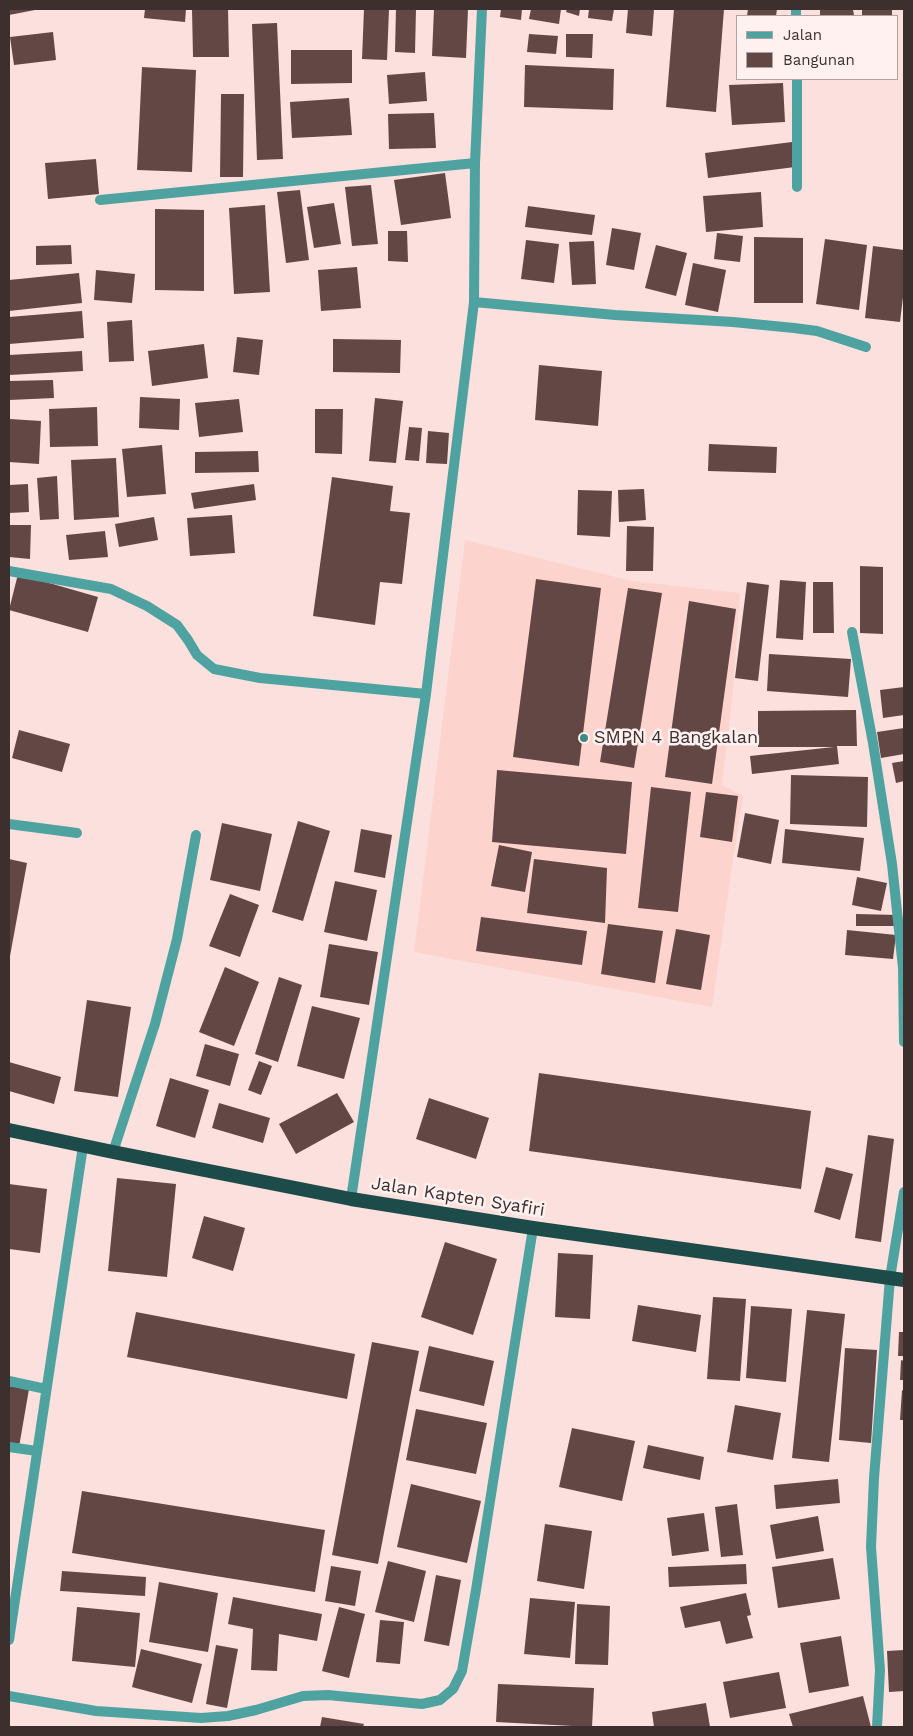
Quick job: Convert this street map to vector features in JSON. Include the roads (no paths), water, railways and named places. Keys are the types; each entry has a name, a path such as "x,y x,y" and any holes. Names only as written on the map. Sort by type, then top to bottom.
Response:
{"highway":[{"name":"Jalan Kapten Syafiri","path":"9,1130 351,1199 533,1228 897,1279"}],"street":[{"path":"351,1199 426,694 474,302 475,163 482,9"},
{"path":"797,80 798,187"},
{"path":"100,200 475,163"},
{"path":"474,302 615,315 733,322 794,328 817,331 866,347"},
{"path":"9,571 111,588 147,606 177,625 197,655 214,669 260,678 426,694"},
{"path":"852,632 873,743 892,864 904,968 904,1042"},
{"path":"9,824 77,833"},
{"path":"113,1152 155,1024 177,939 196,836"},
{"path":"9,1640 83,1146"},
{"path":"877,1727 880,1670 871,1547 874,1478 897,1279 904,1192"},
{"path":"9,1696 96,1711 201,1718 228,1716 256,1710 303,1696 328,1695 422,1704 440,1700 453,1689 462,1670 475,1599 533,1228"},
{"path":"9,1381 46,1389"},
{"path":"9,1447 37,1451"}],"place":[{"name":"SMPN 4 Bangkalan","path":"584,738"}]}
